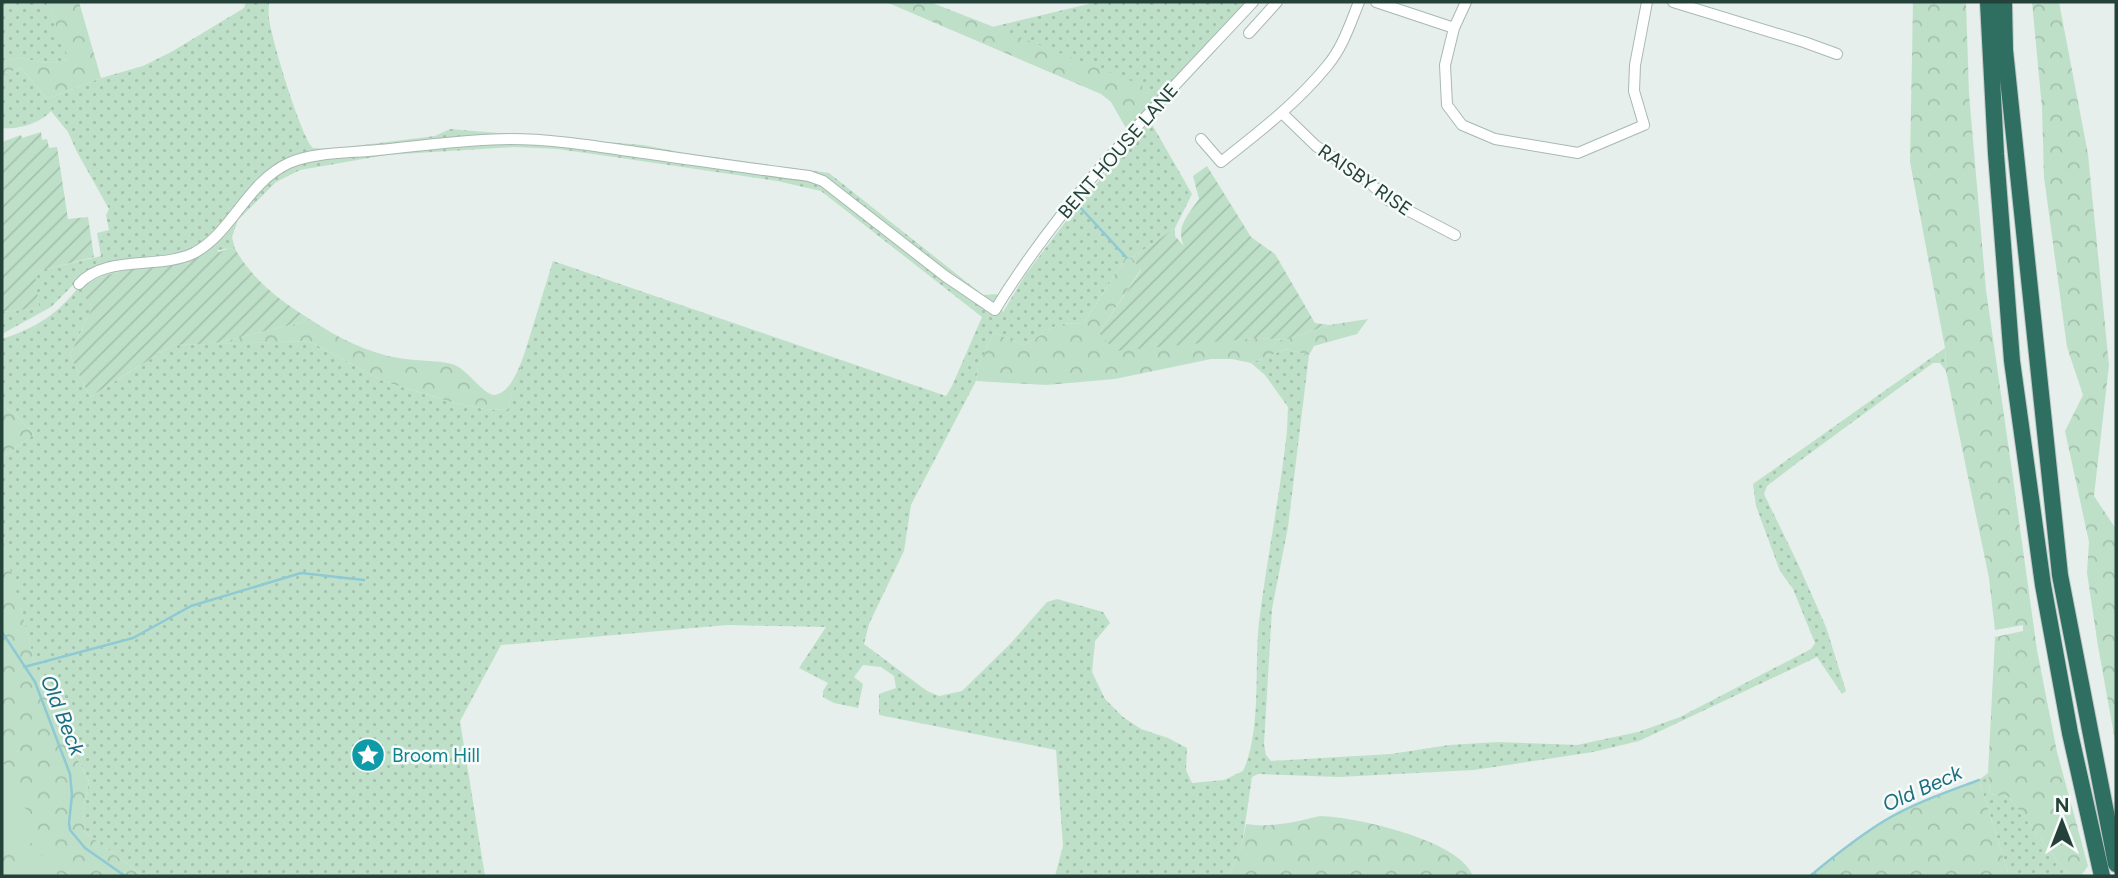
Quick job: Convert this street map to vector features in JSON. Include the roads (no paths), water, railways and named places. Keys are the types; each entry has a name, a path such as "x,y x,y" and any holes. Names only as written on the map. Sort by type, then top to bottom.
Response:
{"highway":[{"path":"1988,2 1996,154 2012,361 2043,585 2070,733 2102,876"},
{"path":"2004,2 2008,77 2060,575 2116,864"}],"street":[{"name":"BENT HOUSE LANE","path":"79,284 87,274 119,266 172,259 200,249 216,237 275,170 297,160 509,139 563,142 809,176 823,181 945,276 995,310 1059,217 1129,135 1253,2"},
{"path":"1249,33 1277,2"},
{"path":"1201,139 1221,162 1282,113 1328,65 1344,40 1359,2"},
{"path":"1376,2 1454,27"},
{"path":"1465,2 1454,27 1445,65 1447,105 1462,125 1494,139 1578,153 1644,125 1634,91 1635,65 1647,2"},
{"path":"1672,2 1778,33 1836,54"},
{"name":"RAISBY RISE","path":"1282,113 1315,146 1368,181 1388,200 1455,235"}],"waterway":[{"path":"1078,205 1126,257"},
{"path":"24,667 133,638 191,606 301,573 364,580"},
{"name":"Old Beck","path":"2,632 35,682 70,774 70,830 85,848 125,876"},
{"name":"Old Beck","path":"1810,876 1884,821 1919,803 1979,780"}],"place":[{"name":"Broom Hill","path":"368,755"}]}
